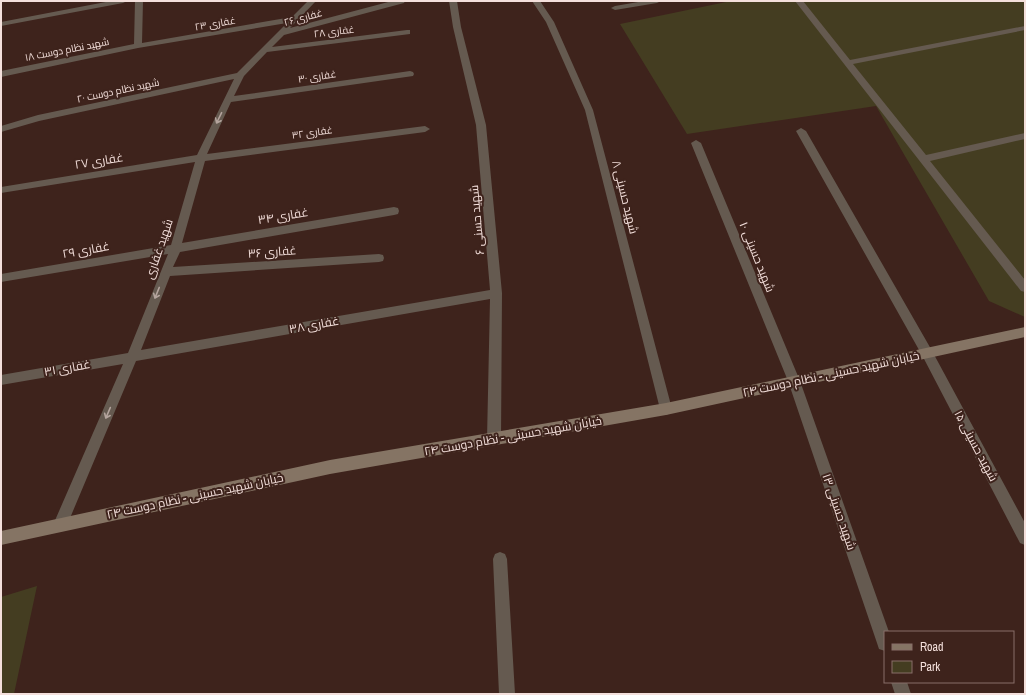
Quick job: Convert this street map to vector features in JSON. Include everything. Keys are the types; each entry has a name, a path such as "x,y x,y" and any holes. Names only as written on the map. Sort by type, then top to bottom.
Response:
{"street":[{"path":"1,24 123,1"},
{"path":"138,46 139,1"},
{"name":"شهید غفاری","path":"60,525 132,357 176,247 204,149 240,75 312,1"},
{"name":"غفاری ۲۶","path":"280,34 401,1"},
{"name":"شهید حسنی ۶","path":"453,1 457,28 482,126 496,293 494,439"},
{"name":"شهید حسینی ۸","path":"536,1 550,22 589,110 666,409"},
{"path":"615,8 657,1"},
{"path":"799,1 1025,288"},
{"name":"غفاری ۲۳","path":"138,46 294,19"},
{"path":"848,63 1025,28"},
{"name":"غفاری ۲۸","path":"264,50 407,32"},
{"name":"شهید نظام دوست ۱۸","path":"1,74 138,46"},
{"name":"غفاری ۳۰","path":"228,100 410,74"},
{"name":"شهید نظام دوست ۲۰","path":"1,129 38,118 240,75"},
{"name":"غفاری ۳۲","path":"201,158 425,129"},
{"name":"شهید حسینی ۱۵","path":"801,130 927,353 1025,538"},
{"path":"924,159 1025,136"},
{"name":"شهید حسینی ۱۰","path":"696,143 794,381"},
{"name":"غفاری ۲۷","path":"1,190 201,158"},
{"name":"غفاری ۳۴","path":"176,247 394,211"},
{"name":"غفاری ۲۹","path":"1,278 176,247"},
{"name":"غفاری ۳۶","path":"166,272 379,258"},
{"name":"غفاری ۳۸","path":"132,357 496,293"},
{"name":"خیابان شهید حسینی - نظام دوست ۲۴","path":"1,538 330,467 666,409 1025,332"},
{"name":"غفاری ۳۱","path":"1,380 132,357"},
{"name":"شهید حسینی ۱۳","path":"794,381 884,639"},
{"path":"500,559 507,694"},
{"path":"899,683 903,694"}],"green space":[{"path":"731,1 1025,1 1025,317 989,301 876,106 687,134 620,24"},
{"path":"37,586 14,694 1,694 1,597"}]}
